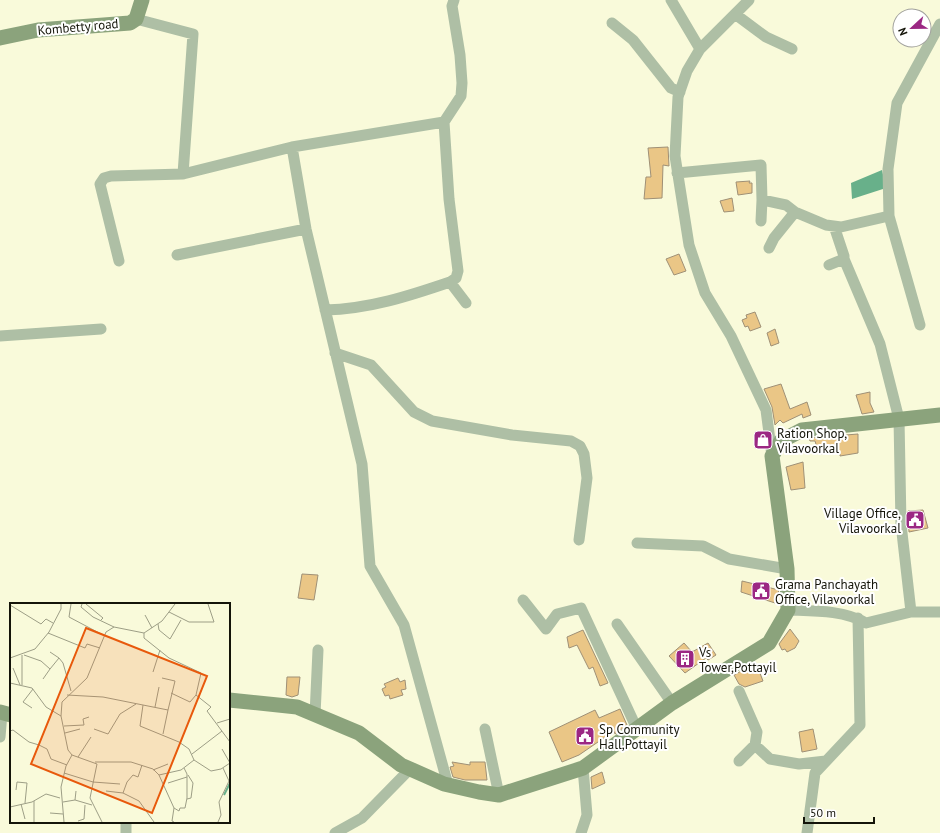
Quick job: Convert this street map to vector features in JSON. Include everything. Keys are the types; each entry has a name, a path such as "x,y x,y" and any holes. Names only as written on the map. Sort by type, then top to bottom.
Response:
{"street":[{"name":"Kombetty road","path":"0,38 38,30 130,23 136,19 142,0"},
{"path":"325,310 352,309 389,302 450,282 456,278 458,271 449,199 444,122 461,96 462,83 460,55 452,6 454,0"},
{"path":"671,0 700,49"},
{"path":"230,700 297,707 359,733 401,765 410,769 448,785 499,796 584,768 672,703 769,643 788,610 787,569 766,410 731,336 705,293 690,245 675,156 680,92 687,71 700,49 749,0"},
{"path":"735,14 766,37 792,49"},
{"path":"136,19 193,34 183,174"},
{"path":"612,23 633,40 671,88 680,92"},
{"path":"920,325 889,216 888,169 897,103 940,24"},
{"path":"119,261 100,184 104,178 111,176 183,174 292,147 444,122"},
{"path":"292,147 306,229 362,464 370,566 404,625 448,785"},
{"path":"677,173 761,165 761,221"},
{"path":"762,200 786,205 796,212 820,223 841,227 889,216"},
{"path":"769,248 774,238 796,212"},
{"path":"834,226 844,254 844,259 880,344 899,418 901,524 911,612"},
{"path":"177,255 306,229"},
{"path":"829,265 844,259"},
{"path":"450,282 466,303"},
{"path":"0,336 101,328"},
{"path":"336,352 371,365 414,412 432,421 512,435 571,441 580,446 584,454 587,478 579,540"},
{"path":"772,456 781,441 802,430 899,418 940,415"},
{"path":"637,543 703,546 728,559 787,569"},
{"path":"523,600 546,629 557,614 581,608 637,729"},
{"path":"788,610 826,611 858,618 866,623 911,612 940,612"},
{"path":"807,833 815,773 860,725 858,618"},
{"path":"617,624 672,703"},
{"path":"315,714 318,650"},
{"path":"739,691 757,732 755,744 739,761"},
{"path":"0,737 4,713"},
{"path":"485,729 499,796"},
{"path":"755,744 770,759 799,764 826,761"},
{"path":"581,833 587,815 584,768"},
{"path":"335,833 362,818 410,769"}],"shaded area":[{"path":"882,170 886,188 852,199 851,183"}],"building":[{"path":"668,147 669,166 663,165 662,198 644,199 646,177 651,177 648,148"},
{"path":"750,181 749,183 752,183 752,193 738,195 736,182"},
{"path":"732,198 734,211 724,212 720,201"},
{"path":"679,254 686,271 674,275 666,259"},
{"path":"755,312 761,327 750,331 748,326 745,327 742,320 747,318 746,315"},
{"path":"775,329 779,343 771,346 767,333"},
{"path":"781,384 790,409 807,402 811,415 803,418 802,414 783,423 780,420 775,425 772,407 764,389"},
{"path":"870,392 870,403 874,412 862,414 856,395"},
{"path":"858,434 858,453 840,456 840,452 819,454 815,441 810,441 809,438"},
{"path":"803,462 805,488 791,490 786,467"},
{"name":"Village Office, Vilavoorkal","path":"923,510 928,528 909,532 908,511"},
{"path":"302,574 318,575 314,600 298,598"},
{"name":"Grama Panchayath Office, Vilavoorkal","path":"742,581 779,590 775,603 741,592"},
{"path":"790,629 799,641 795,648 787,652 785,649 782,650 779,644"},
{"path":"583,630 608,683 600,686 593,667 589,669 577,645 569,648 567,637"},
{"name":"Vs Tower,Pottayil","path":"684,643 692,652 708,643 716,655 708,660 706,658 685,673 669,656"},
{"path":"756,663 763,681 745,687 739,684 734,675"},
{"path":"287,677 300,677 298,695 292,697 286,695"},
{"path":"398,678 400,682 405,680 406,689 401,690 403,695 390,699 389,695 385,696 382,689 386,687 384,684"},
{"path":"620,709 627,725 615,734 614,731 579,755 562,762 549,732 595,710 599,718"},
{"path":"813,729 817,749 802,752 799,732"},
{"path":"452,762 470,765 470,762 485,762 487,780 465,780 453,777 450,767 454,766"},
{"path":"602,772 605,783 592,789 591,777"}],"place":[{"name":"Ration Shop, Vilavoorkal","path":"763,440"},
{"name":"Village Office, Vilavoorkal","path":"915,520"},
{"name":"Grama Panchayath Office, Vilavoorkal","path":"761,591"},
{"name":"Vs Tower,Pottayil","path":"685,659"},
{"name":"Sp Community Hall,Pottayil","path":"585,736"}]}
